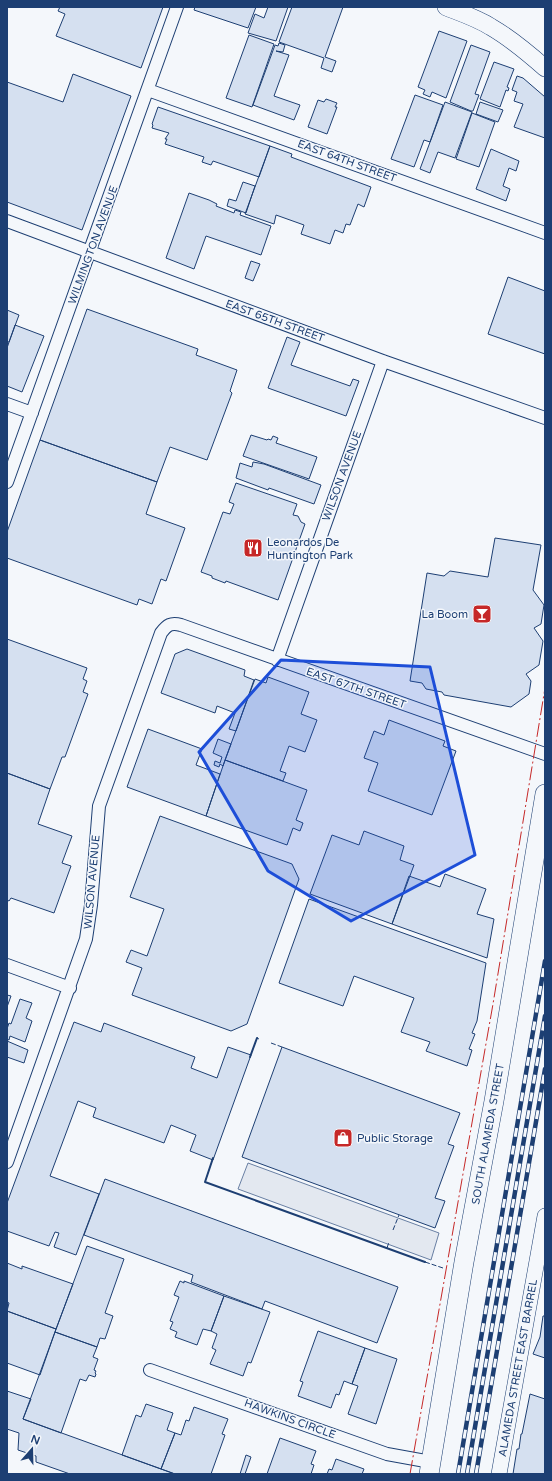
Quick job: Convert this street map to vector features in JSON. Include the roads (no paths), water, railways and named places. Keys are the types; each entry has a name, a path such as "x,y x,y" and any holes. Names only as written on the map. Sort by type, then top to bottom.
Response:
{"main road":[{"path":"446,7 490,26 504,35 545,68"},
{"name":"SOUTH ALAMEDA STREET","path":"430,1468 464,1262 494,1101 545,794"}],"street":[{"name":"WILMINGTON AVENUE","path":"7,482 177,7"},
{"name":"EAST 64TH STREET","path":"148,90 545,233"},
{"name":"EAST 65TH STREET","path":"7,221 383,361 545,418"},
{"name":"WILSON AVENUE","path":"277,660 383,361"},
{"path":"7,404 32,413"},
{"name":"WILSON AVENUE","path":"8,1157 70,988 86,939 91,906 99,806 161,633 167,625"},
{"name":"EAST 67TH STREET","path":"167,625 181,625 545,754"},
{"path":"7,965 70,988"},
{"name":"ALAMEDA STREET EAST BARREL","path":"499,1474 545,1217"},
{"name":"HAWKINS CIRCLE","path":"150,1370 430,1468"}],"railway":[{"path":"458,1474 545,961"},
{"path":"467,1474 545,1016"},
{"path":"476,1474 545,1069"}],"place":[{"name":"Leonardos De Huntington Park","path":"253,548"},
{"name":"La Boom","path":"482,614"},
{"name":"Public Storage","path":"343,1138"}]}
